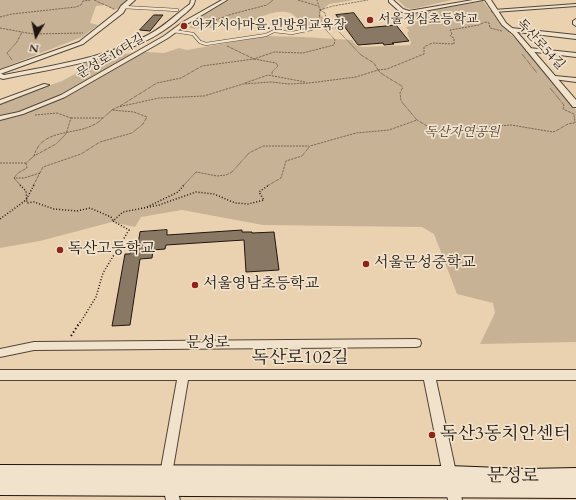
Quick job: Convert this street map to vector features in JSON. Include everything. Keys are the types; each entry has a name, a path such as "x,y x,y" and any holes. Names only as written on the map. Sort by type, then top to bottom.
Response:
{"main road":[{"name":"문성로","path":"0,474 169,487"},
{"name":"문성로","path":"530,489 576,477"},
{"name":"문성로","path":"0,486 576,489"}],"street":[{"path":"1,75 18,66 81,43 94,34 132,0"},
{"path":"1,75 92,58 142,40 173,21 180,10 192,5 193,0"},
{"name":"문성로16다길","path":"0,118 23,112 63,96 107,72 225,0"},
{"path":"391,1 401,10 408,13 481,0"},
{"name":"독산로54길","path":"488,0 508,31 529,50 555,78 576,105"},
{"path":"494,10 576,5"},
{"path":"180,10 190,12 186,23"},
{"path":"508,31 576,37"},
{"path":"529,50 576,55"},
{"path":"555,78 576,80"},
{"path":"0,102 46,85"},
{"name":"문성로","path":"0,353 34,346 70,345 416,343"},
{"name":"독산로102길","path":"0,375 576,375"},
{"path":"169,487 183,376"},
{"path":"429,376 452,488"}],"lane":[{"path":"122,9 180,10"},
{"path":"174,31 194,34 200,42 206,44 266,35 274,31 292,33 311,29"}],"path":[{"path":"0,17 12,14 76,7 81,5 83,1 91,0"},
{"path":"94,0 122,9"},
{"path":"192,29 232,14 267,5 273,0"},
{"path":"298,0 318,6"},
{"path":"317,0 320,10 325,13 326,18 333,24 348,43 361,55 374,63 380,73 386,75 403,87 399,92 399,97 404,105 416,116 417,120 432,129 456,130 473,124 479,127 496,128 515,124 553,132 559,130 568,123 576,123 574,114 563,109 564,105 548,85"},
{"path":"320,10 333,6 368,0"},
{"path":"34,156 35,149 49,136 66,134 96,125 112,110 157,83 181,78 202,66 254,59 274,52 303,54 334,45 335,40 319,22 320,10"},
{"path":"243,84 271,82 288,84 309,83 356,77 378,70 387,69 424,54 424,46 427,44 454,44 454,38 450,36 452,34 450,30 479,25 485,22 489,23 490,28 508,31"},
{"path":"0,28 14,29 36,34 61,32 94,34"},
{"path":"18,66 7,52 18,42 22,32"},
{"path":"224,42 231,49 254,59 276,63 278,66 272,72 272,76"},
{"path":"522,53 525,59 539,74"},
{"path":"118,107 159,98 204,96 257,78 272,76 309,83"},
{"path":"0,219 26,200 43,167 81,154 100,142 132,133 143,124 147,117 134,112 112,110"},
{"path":"23,112 37,115 57,112 71,118 103,118"},
{"path":"0,163 26,163 34,156 56,144 66,134 71,118"},
{"path":"141,209 156,204 178,192 196,172 217,176 232,172 249,153 263,146 310,146 356,133 389,130 417,120"},
{"path":"113,222 123,212 159,205 196,192 214,194 235,203 248,204 264,200 259,192 266,186 281,178 286,162 302,156 310,146"},
{"path":"14,178 18,173 27,168 26,163"},
{"path":"14,178 24,178 40,173"},
{"path":"14,178 26,191 26,200"},
{"path":"26,200 27,203 39,203 54,209 76,211 90,208 111,217 113,222 129,230 102,273 96,297 72,334 70,345"}],"green space":[{"path":"0,0 128,0 120,8 114,10 105,5 96,6 90,23 98,25 82,37 0,69"},
{"path":"227,0 354,0 329,4 319,13 334,29 311,26 286,12 272,13 236,25 213,28 189,28 200,16"},
{"path":"398,0 452,0 412,9 406,8"},
{"name":"독산자연공원","path":"483,1 500,23 542,67 576,110 576,342 480,344 495,313 493,303 457,294 434,234 422,227 263,225 182,210 141,217 135,227 112,222 40,241 0,248 0,103 62,81 75,74 84,62 105,56 146,52 164,53 179,48 187,50 266,36 352,40 357,46 362,47 410,45 411,42 407,33 409,31 406,27 412,25 401,16"}],"building":[{"path":"354,13 365,28 396,25 409,41 384,45 383,43 358,45 336,15"},
{"path":"154,15 163,15 150,31 140,30"},
{"path":"167,230 167,235 242,230 242,232 252,233 274,232 279,270 246,272 244,240 166,245 165,249 153,250 152,258 140,259 130,325 112,326 125,254 130,254 131,250 137,250 140,232"}],"place":[{"name":"서울정심초등학교","path":"370,20"},
{"name":"아카시아마을.민방위교육장","path":"184,26"},
{"name":"독산고등학교","path":"60,250"},
{"name":"서울문성중학교","path":"366,264"},
{"name":"서울영남초등학교","path":"195,285"},
{"name":"독산3동치안센터","path":"432,435"}]}
